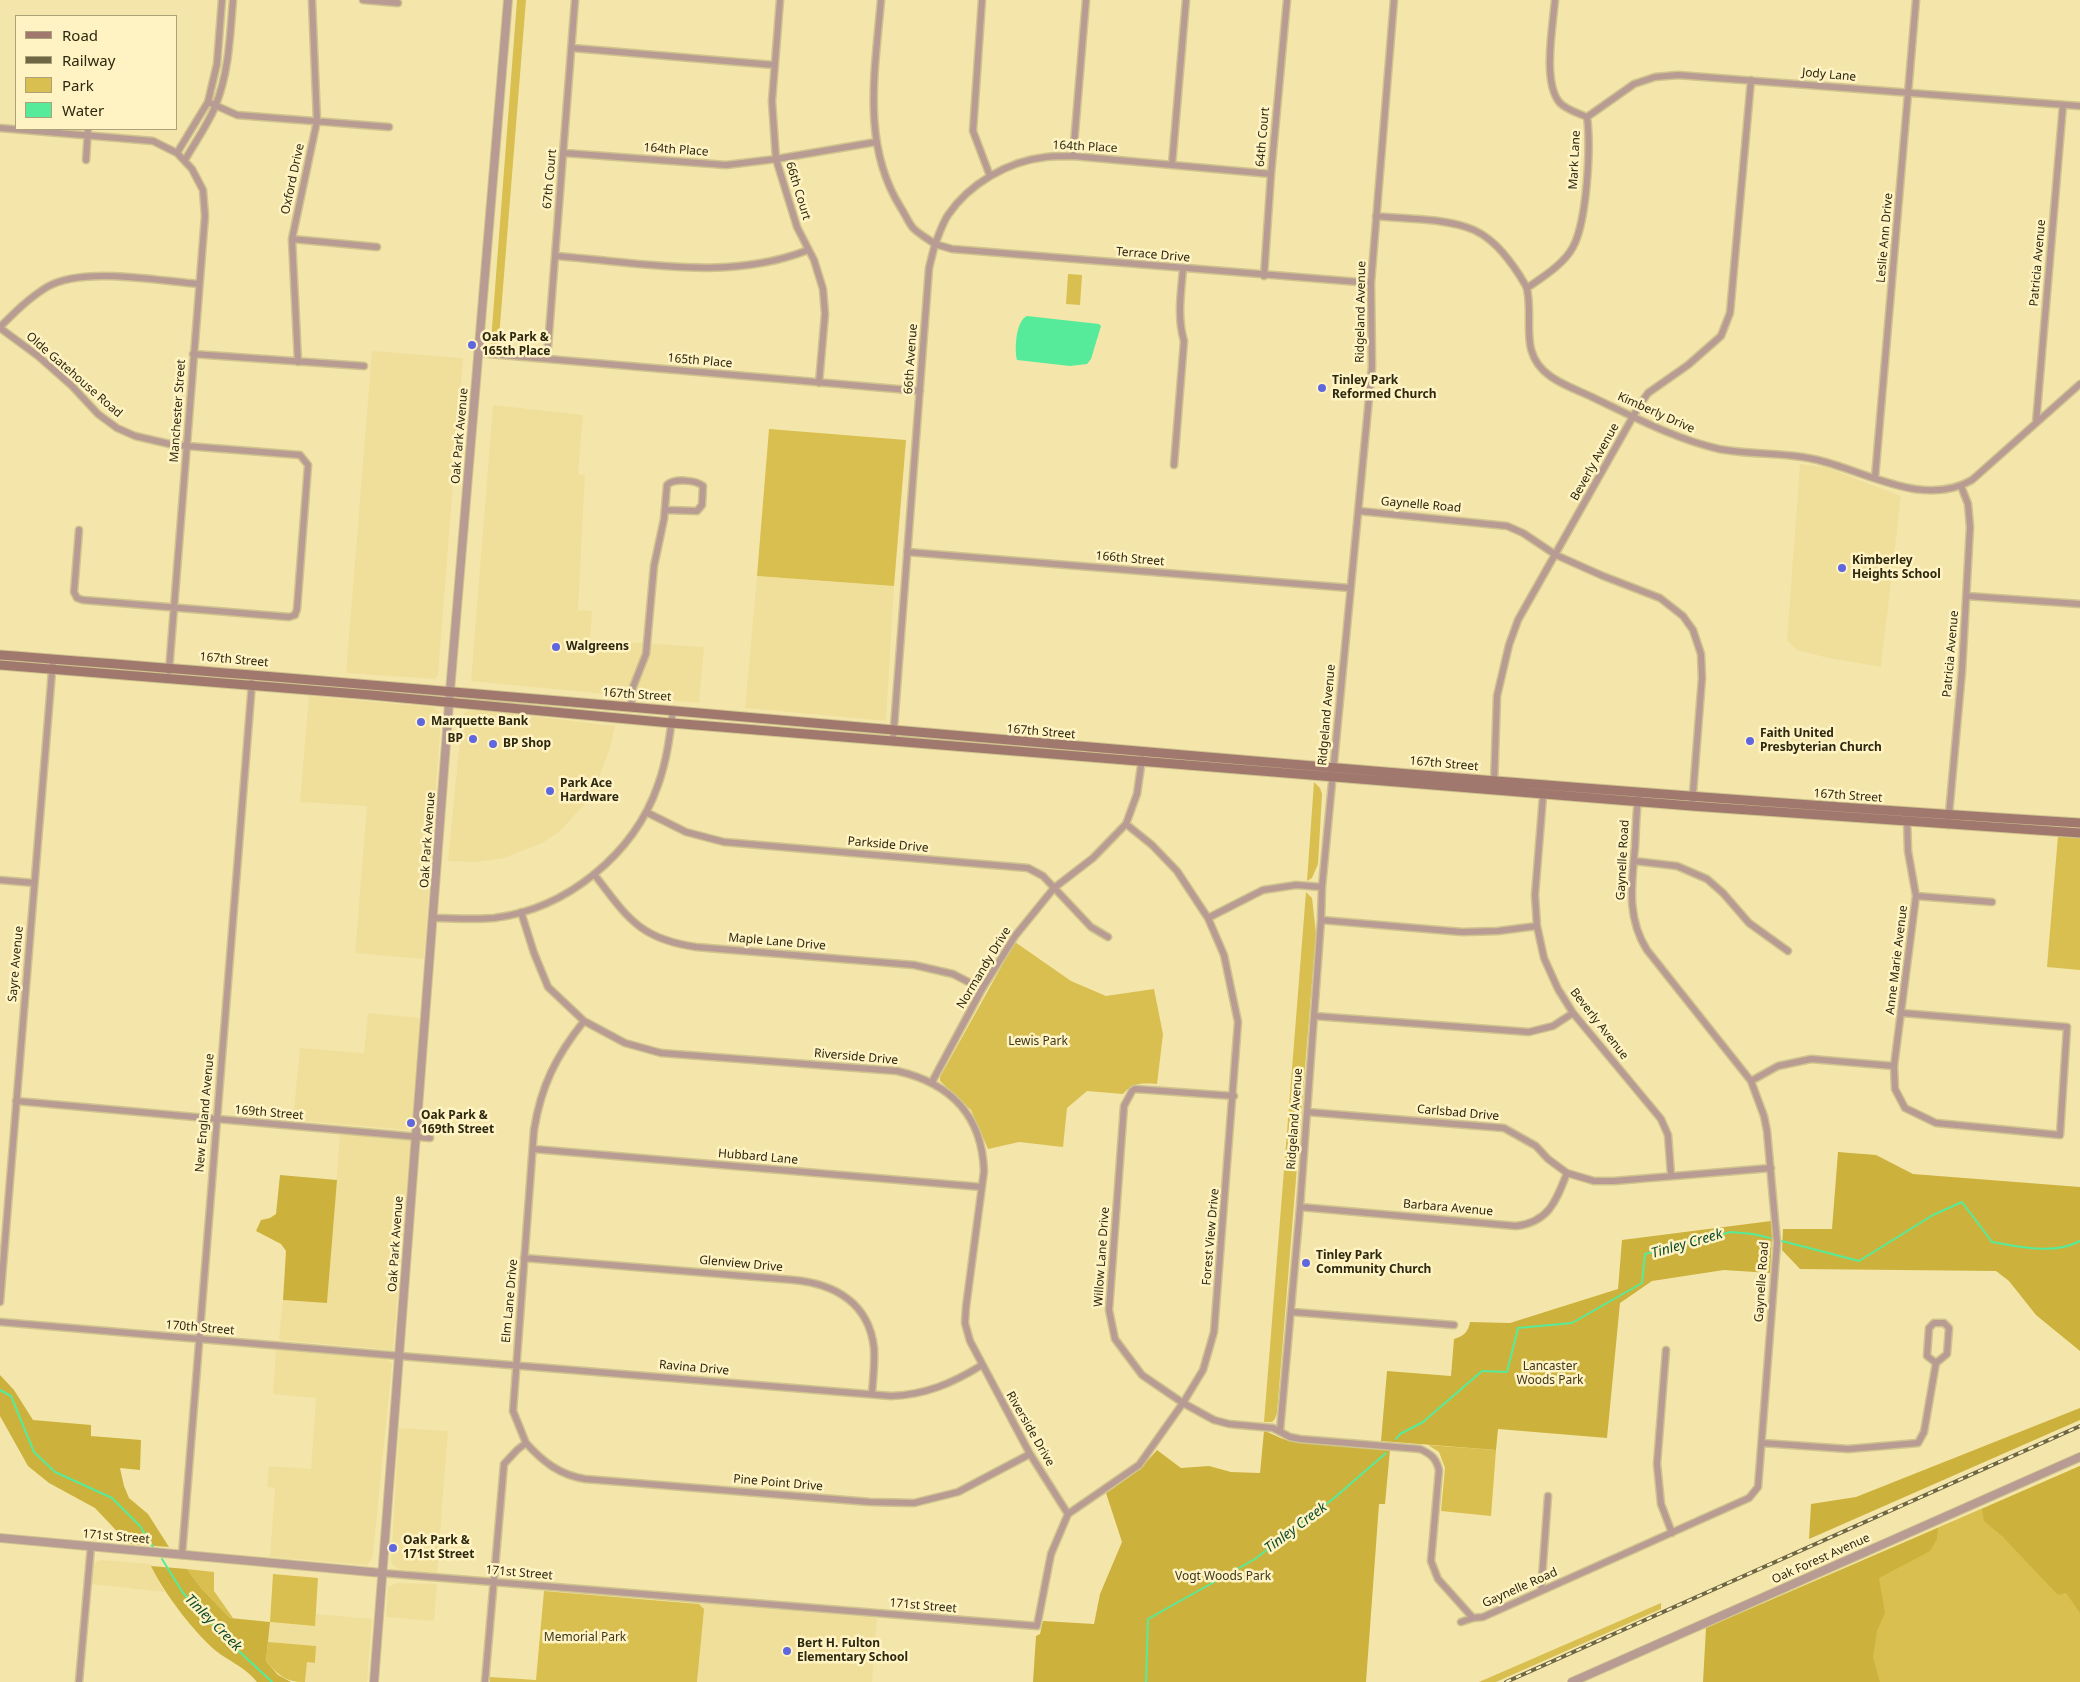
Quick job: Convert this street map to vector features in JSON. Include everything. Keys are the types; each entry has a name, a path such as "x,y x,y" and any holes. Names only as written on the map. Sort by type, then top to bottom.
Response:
{"main road":[{"name":"167th Street","path":"0,654 631,706 893,735 1142,757 1543,789 1693,796 1907,817"},
{"name":"167th Street","path":"0,666 450,702 671,723 893,735"},
{"name":"167th Street","path":"1543,789 1637,802 1907,817 2080,833"},
{"name":"167th Street","path":"1948,820 2080,823"}],"street":[{"path":"177,153 208,102 217,64 222,0"},
{"path":"184,160 204,130 215,106 227,64 233,0"},
{"name":"Oxford Drive","path":"298,362 292,239 317,121 312,0"},
{"path":"363,0 398,3"},
{"name":"Oak Park Avenue","path":"374,1682 450,691 508,0"},
{"name":"67th Court","path":"547,359 575,0"},
{"name":"66th Court","path":"780,0 772,101 776,159 797,227 817,268 824,297 820,383"},
{"path":"881,0 873,97 876,142 883,169 894,196 913,228 935,244"},
{"path":"982,0 973,131 990,176"},
{"path":"1073,156 1086,0"},
{"path":"1172,165 1186,0"},
{"name":"64th Court","path":"1264,276 1287,0"},
{"name":"Ridgeland Avenue","path":"1280,1432 1292,1312 1322,886 1372,367 1371,283 1394,0"},
{"name":"Mark Lane","path":"1527,288 1550,273 1572,248 1582,223 1589,135 1587,117 1571,111 1560,103 1553,92 1550,73 1555,0"},
{"name":"Leslie Ann Drive","path":"1875,478 1916,0"},
{"path":"220,27 230,28"},
{"path":"572,48 774,65"},
{"name":"Jody Lane","path":"1587,117 1634,84 1654,77 1678,75 2080,106"},
{"name":"Beverly Avenue","path":"1494,785 1497,696 1509,645 1518,620 1648,393 1688,364 1721,336 1730,313 1751,80"},
{"path":"208,102 237,115 388,127"},
{"name":"Patricia Avenue","path":"2036,423 2063,105"},
{"name":"Manchester Street","path":"0,128 15,129"},
{"name":"Manchester Street","path":"44,130 88,132 153,141 177,153 192,169 203,190 205,216 168,680"},
{"path":"86,160 88,132"},
{"name":"164th Place","path":"564,153 726,165 776,159 876,142"},
{"name":"164th Place","path":"935,244 947,216 965,196 990,176 1016,163 1045,157 1073,156 1271,174"},
{"path":"1376,216 1446,223 1466,227 1484,235 1501,250 1527,288"},
{"path":"292,239 377,248"},
{"name":"Terrace Drive","path":"935,244 952,249 1264,276 1371,283"},
{"name":"66th Avenue","path":"893,735 929,268 935,244"},
{"path":"555,256 720,268 758,264 808,250"},
{"path":"1174,465 1184,341 1180,331 1179,315 1183,269"},
{"path":"0,327 28,300 49,286 73,278 100,276 199,284"},
{"name":"Kimberly Drive","path":"1527,288 1529,343 1535,363 1550,377 1633,417 1689,441 1721,449 1811,458 1842,466 1903,488 1921,491 1940,490 1961,486 1972,480 2080,384"},
{"name":"Olde Gatehouse Road","path":"0,327 38,356 72,386 98,414 117,428 153,442 300,455 308,465 295,615 289,617 174,607"},
{"name":"165th Place","path":"478,353 920,391"},
{"path":"193,354 364,366"},
{"path":"631,706 633,687 646,654 654,566 666,510 669,483 673,481 696,482 703,486 702,505 697,511 666,510"},
{"name":"Patricia Avenue","path":"1948,820 1967,596 1970,527 1968,504 1961,486"},
{"name":"Gaynelle Road","path":"1359,510 1507,526 1523,533 1556,555 1660,598 1683,616 1693,630 1701,654 1702,678 1692,806"},
{"path":"79,530 74,592 77,598 174,607"},
{"name":"166th Street","path":"907,552 1350,588"},
{"path":"1967,596 2080,604"},
{"name":"Sayre Avenue","path":"0,1302 53,659"},
{"name":"New England Avenue","path":"182,1555 252,674"},
{"path":"433,918 493,918 521,912 576,888 594,874 621,847 646,812 663,769 673,710"},
{"name":"Normandy Drive","path":"932,1082 982,989 1015,936 1054,888 1093,858 1126,824 1137,794 1142,757"},
{"name":"Beverly Avenue","path":"1543,789 1535,895 1537,926 1544,958 1558,989 1574,1013 1661,1119 1668,1135 1671,1175"},
{"name":"Gaynelle Road","path":"1461,1622 1483,1617 1749,1498 1758,1487 1776,1243 1772,1168 1764,1116 1751,1081 1642,943 1636,928 1631,905 1639,792"},
{"name":"Parkside Drive","path":"646,812 686,832 724,842 1028,868 1043,876 1091,927 1108,937"},
{"name":"Anne Marie Avenue","path":"1902,1013 2067,1027 2060,1134 1936,1123 1906,1108 1895,1089 1894,1066 1916,896 1908,851 1907,817"},
{"name":"Forest View Drive","path":"1068,1514 1139,1465 1183,1404 1203,1370 1214,1332 1234,1096 1238,1022 1224,955 1208,918 1177,871 1126,824"},
{"path":"1634,862 1677,866 1707,879 1723,893 1750,923 1788,951"},
{"name":"Maple Lane Drive","path":"594,874 628,918 652,935 673,943 696,947 914,965 953,974 982,989"},
{"path":"0,880 34,883"},
{"path":"1208,918 1263,890 1296,885 1322,886"},
{"path":"1916,896 1992,902"},
{"name":"Riverside Drive","path":"521,912 534,953 548,987 584,1021 626,1043 661,1053 897,1071 932,1082 950,1095 962,1107 978,1134 984,1151 982,1187 966,1315 970,1341 1030,1454 1068,1514"},
{"path":"1321,920 1462,932 1498,931 1537,926"},
{"path":"1314,1016 1529,1032 1553,1026 1574,1013"},
{"name":"Elm Lane Drive","path":"526,1443 513,1411 515,1365 533,1149 539,1104 550,1071 566,1043 584,1021"},
{"path":"1751,1081 1778,1066 1811,1060 1894,1066"},
{"name":"Willow Lane Drive","path":"1234,1096 1145,1088 1132,1091 1124,1106 1109,1310 1115,1339 1142,1375 1183,1404 1214,1420 1229,1424 1261,1426 1300,1439 1420,1449 1430,1454 1437,1461 1439,1470 1431,1561 1438,1579 1473,1618"},
{"name":"169th Street","path":"16,1101 430,1138"},
{"name":"Carlsbad Drive","path":"1307,1112 1504,1128 1536,1146 1552,1163 1567,1173 1594,1181 1772,1168"},
{"name":"Hubbard Lane","path":"533,1149 982,1187"},
{"name":"Barbara Avenue","path":"1300,1207 1524,1225 1540,1218 1552,1206 1567,1173"},
{"name":"Glenview Drive","path":"524,1258 794,1280 828,1286 851,1301 859,1310 869,1329 874,1358 872,1394"},
{"path":"1292,1312 1454,1325"},
{"name":"170th Street","path":"0,1322 399,1356"},
{"path":"1762,1443 1848,1449 1918,1443 1924,1432 1936,1363 1947,1354 1949,1328 1944,1323 1934,1322 1929,1328 1927,1356 1936,1363"},
{"path":"1666,1350 1657,1464 1661,1504 1672,1533"},
{"name":"Ravina Drive","path":"399,1356 901,1395 929,1391 947,1384 982,1365"},
{"path":"485,1682 504,1464 526,1443"},
{"name":"Pine Point Drive","path":"526,1443 552,1467 574,1477 585,1479 896,1503 914,1503 958,1492 1030,1454"},
{"name":"Oak Forest Avenue","path":"1572,1682 2080,1457"},
{"path":"1542,1591 1548,1496"},
{"name":"171st Street","path":"0,1538 382,1573 1037,1626 1052,1554 1068,1514"},
{"path":"79,1682 91,1546"}],"shaded area":[{"path":"372,351 463,358 438,675 435,679 346,673"},
{"path":"493,405 583,415 578,474 585,475 578,610 592,611 590,640 704,647 699,703 471,681"},
{"name":"Kimberley Heights School","path":"1800,464 1825,467 1901,496 1881,667 1824,657 1797,650 1787,640"},
{"path":"757,576 894,586 886,721 745,708"},
{"path":"309,696 432,707 438,711 441,717 424,959 355,953 367,806 300,802"},
{"path":"473,709 615,726 610,748 595,788 585,804 559,832 542,843 504,858 477,862 448,861 462,718 464,713"},
{"path":"368,1013 420,1018 413,1124 406,1130 293,1120 300,1048 364,1053"},
{"path":"340,1134 411,1140 393,1350 279,1340 283,1300 327,1303"},
{"path":"276,1350 386,1359 392,1364 373,1554 367,1565 270,1557 275,1488 267,1487 269,1466 311,1469 316,1398 273,1394"},
{"path":"399,1428 448,1431 437,1573 399,1569 393,1566 391,1562"},
{"path":"102,1560 151,1564 165,1592 90,1584 91,1568 95,1562"},
{"path":"397,1583 437,1584 434,1621 386,1617 388,1587"},
{"name":"Bert H. Fulton Elementary School","path":"695,1603 877,1618 872,1682 697,1682 702,1606"},
{"path":"315,1614 372,1619 367,1682 305,1682 307,1662 315,1663 316,1646 268,1642 270,1622 314,1626"}],"green space":[{"path":"517,0 526,0 498,350 492,346 491,341"},
{"path":"1068,274 1082,275 1080,305 1066,304"},
{"path":"769,429 906,440 894,586 757,576"},
{"path":"1314,782 1320,788 1322,794 1318,864 1312,878 1307,881"},
{"path":"2058,836 2080,838 2080,970 2047,967"},
{"path":"1306,892 1312,898 1316,933 1277,1413 1272,1422 1264,1422"},
{"name":"Lewis Park","path":"1015,942 1071,981 1106,996 1154,989 1163,1034 1157,1084 1134,1085 1123,1094 1087,1091 1067,1108 1063,1147 1019,1142 988,1149 971,1110 940,1081 940,1077"},
{"path":"1838,1152 1876,1155 1913,1174 2080,1187 2080,1351 2036,1315 2009,1281 1996,1271 1800,1269 1782,1250 1783,1229 1832,1229"},
{"path":"280,1175 337,1180 327,1303 283,1300 286,1251 281,1244 256,1231 261,1220 276,1214"},
{"name":"Lancaster Woods Park","path":"1771,1221 1770,1273 1724,1270 1652,1281 1620,1303 1607,1438 1498,1429 1496,1450 1381,1441 1387,1371 1451,1376 1454,1339 1465,1333 1470,1322 1510,1323 1618,1289 1622,1240"},
{"path":"0,1375 14,1390 33,1420 91,1425 91,1436 141,1440 140,1470 120,1468 124,1486 129,1498 148,1514 169,1547 129,1544 95,1508 49,1483 28,1466 0,1416"},
{"path":"2080,1408 2080,1420 1809,1539 1811,1504 1856,1497"},
{"name":"Vogt Woods Park","path":"1264,1431 1294,1442 1390,1450 1385,1504 1379,1504 1366,1682 1033,1682 1036,1636 1040,1634 1043,1621 1094,1624 1100,1594 1122,1542 1106,1493 1133,1473 1157,1450 1181,1468 1209,1466 1231,1472 1260,1473"},
{"path":"1428,1445 1496,1450 1491,1516 1441,1511 1445,1468 1439,1452"},
{"path":"2080,1466 2080,1682 1714,1682 1720,1622"},
{"path":"2080,1466 2080,1613 2066,1593 2058,1595 2002,1536 1984,1521 1982,1509"},
{"path":"1938,1528 1937,1539 1930,1551 1879,1578 1885,1613 1877,1631 1873,1658 1880,1682 1703,1682 1706,1628"},
{"path":"151,1566 187,1569 201,1588 230,1618 270,1622 266,1661 278,1675 291,1682 257,1682 244,1670 220,1654 201,1637 181,1613 156,1577"},
{"path":"187,1569 214,1572 214,1591 233,1618 230,1618 201,1588"},
{"path":"273,1574 318,1578 315,1626 270,1622"},
{"name":"Memorial Park","path":"544,1591 699,1604 704,1609 697,1682 490,1682 490,1677 536,1680"},
{"path":"1661,1603 1661,1609 1496,1682 1479,1682"},
{"path":"268,1642 316,1646 315,1663 307,1662 305,1682 292,1681 282,1677 266,1661"}],"water":[{"path":"1027,316 1099,324 1101,326 1091,359 1087,364 1070,366 1017,360 1016,343 1018,329 1020,323"}],"waterway":[{"name":"Tinley Creek","path":"1782,1241 1859,1261 1933,1215 1962,1202 1992,1242 2025,1248 2048,1249 2059,1248 2080,1241"},
{"name":"Tinley Creek","path":"1396,1439 1400,1434 1423,1422 1482,1371 1507,1372 1518,1328 1572,1323 1642,1283 1645,1254 1731,1232 1770,1238"},
{"name":"Tinley Creek","path":"0,1390 11,1396 34,1452 55,1472 112,1498 140,1526 153,1547"},
{"name":"Tinley Creek","path":"1146,1682 1148,1619 1255,1559 1333,1499 1386,1453"},
{"name":"Tinley Creek","path":"162,1559 183,1593 226,1639 272,1682"}],"railway":[{"path":"1506,1682 2080,1426"}],"place":[{"name":"Oak Park & 165th Place","path":"472,345"},
{"name":"Tinley Park Reformed Church","path":"1322,388"},
{"name":"Kimberley Heights School","path":"1842,568"},
{"name":"Walgreens","path":"556,647"},
{"name":"Marquette Bank","path":"421,722"},
{"name":"BP","path":"473,739"},
{"name":"Faith United Presbyterian Church","path":"1750,741"},
{"name":"BP Shop","path":"493,744"},
{"name":"Park Ace Hardware","path":"550,791"},
{"name":"Oak Park & 169th Street","path":"411,1123"},
{"name":"Tinley Park Community Church","path":"1306,1263"},
{"name":"Oak Park & 171st Street","path":"393,1548"},
{"name":"Bert H. Fulton Elementary School","path":"787,1651"}]}
